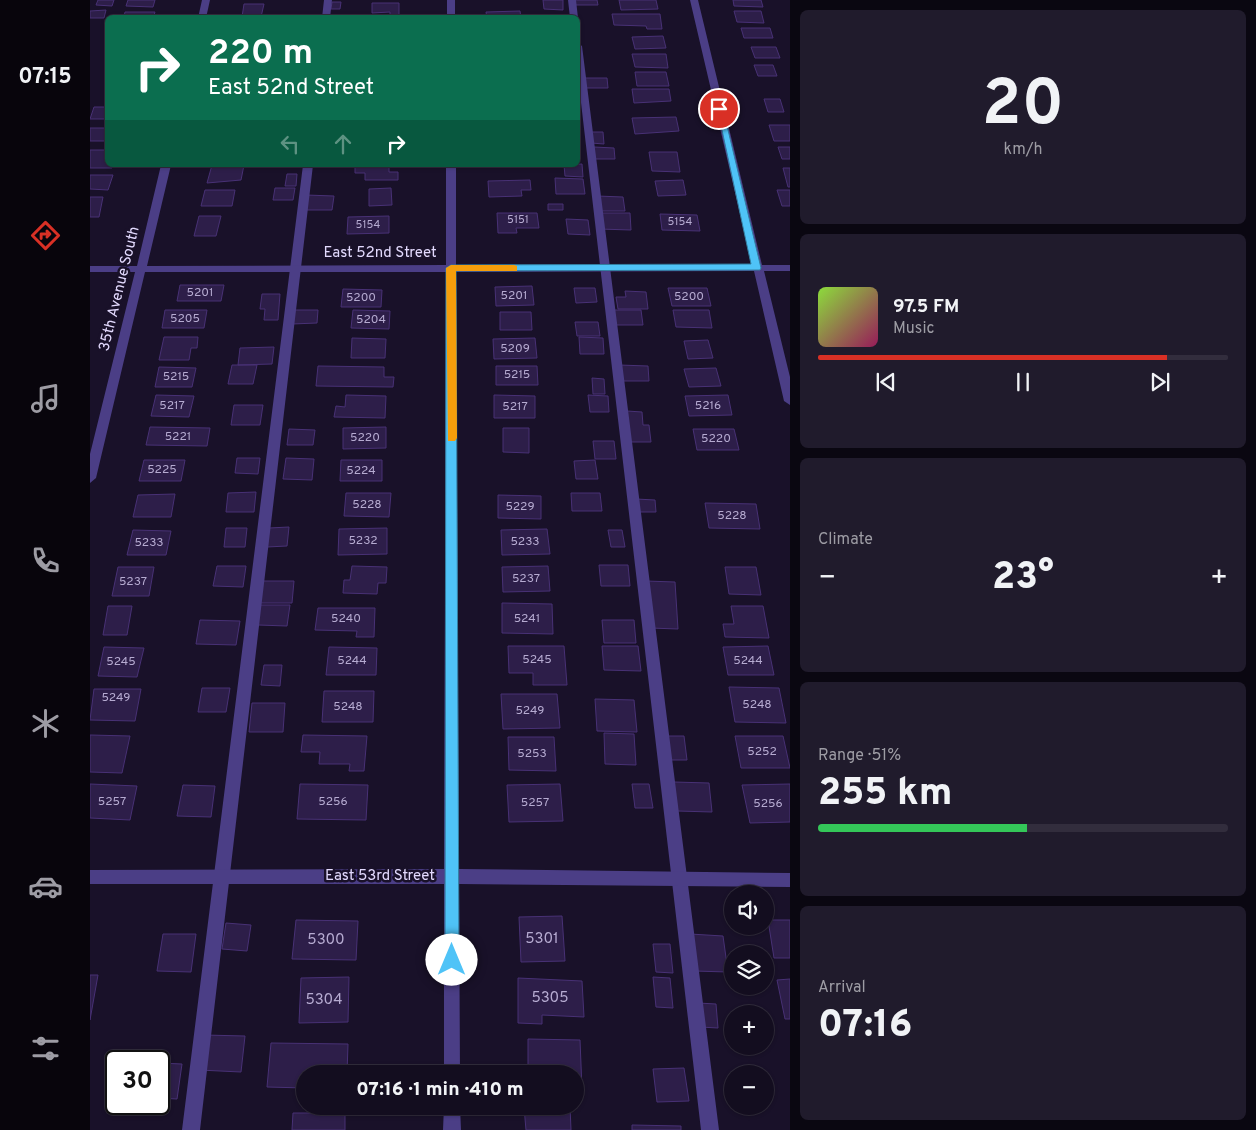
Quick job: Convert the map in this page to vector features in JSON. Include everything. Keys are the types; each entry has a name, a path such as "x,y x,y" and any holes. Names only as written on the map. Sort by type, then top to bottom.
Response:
{"street":[{"path":"203,15 206,0"},
{"path":"326,15 328,0"},
{"path":"451,0 451,15"},
{"path":"572,0 574,15"},
{"path":"694,0 790,401"},
{"path":"580,64 603,268 710,1130"},
{"name":"35th Avenue South","path":"90,478 165,167"},
{"path":"191,1130 308,167"},
{"path":"451,167 452,1065"},
{"name":"East 52nd Street","path":"90,268 790,268"},
{"name":"East 53rd Street","path":"90,877 452,876 790,880"},
{"path":"452,1115 452,1130"}],"building":[{"path":"98,0 114,0 112,6 96,5"},
{"path":"128,0 155,0 153,7 126,6"},
{"path":"543,0 563,0 563,10 544,9"},
{"path":"573,0 597,0 598,5 574,5"},
{"path":"619,0 656,0 658,9 621,10"},
{"path":"733,0 761,0 763,7 734,6"},
{"path":"332,2 341,2 340,9 331,9"},
{"path":"372,3 399,3 399,15 390,15 390,12 372,13"},
{"path":"244,4 264,4 261,15 242,15"},
{"path":"106,10 104,18 90,18 90,11"},
{"path":"520,11 521,15 486,15 486,12"},
{"path":"734,11 761,11 764,23 737,22"},
{"path":"125,12 155,12 154,15 124,15"},
{"path":"612,14 660,14 662,29 647,29 646,26 614,25"},
{"path":"741,28 770,28 773,38 744,38"},
{"path":"663,36 666,48 635,49 632,37"},
{"path":"751,47 776,47 780,58 755,58"},
{"path":"632,54 666,54 668,68 635,67"},
{"path":"754,65 773,65 777,76 758,76"},
{"path":"635,72 666,72 669,86 637,86"},
{"path":"583,78 607,78 608,88 584,88"},
{"path":"632,89 669,89 671,101 634,103"},
{"path":"764,99 780,99 784,112 768,112"},
{"path":"94,107 105,107 105,119 90,119"},
{"path":"676,117 679,131 635,134 632,118"},
{"path":"769,125 790,125 790,141 774,141"},
{"path":"90,128 105,128 105,141 90,141"},
{"path":"590,132 603,132 604,144 591,143"},
{"path":"594,147 614,148 615,159 595,159"},
{"path":"778,147 790,147 790,159 782,159"},
{"path":"90,150 105,150 105,167 112,168 90,168"},
{"path":"649,152 677,152 680,172 652,171"},
{"path":"580,164 582,164 583,177 565,176 564,167 580,167"},
{"path":"211,167 244,167 241,180 207,183"},
{"path":"355,167 389,167 389,172 398,172 398,180 365,180 365,173 355,173"},
{"path":"783,168 790,168 790,187 788,187"},
{"path":"287,174 297,174 296,186 285,186"},
{"path":"90,175 113,175 108,190 90,189"},
{"path":"555,178 583,179 585,194 556,194"},
{"path":"530,180 531,190 521,190 522,196 489,197 488,181"},
{"path":"683,180 686,195 658,196 655,181"},
{"path":"275,188 295,188 293,200 273,200"},
{"path":"391,188 392,205 369,206 369,189"},
{"path":"205,190 235,190 232,206 201,206"},
{"path":"777,190 790,190 790,206 782,206"},
{"path":"306,195 334,196 332,210 303,210"},
{"path":"597,196 623,197 625,211 599,211"},
{"path":"90,197 103,197 99,217 90,217"},
{"path":"548,204 563,204 563,210 548,210"},
{"path":"497,213 537,213 539,228 516,228 517,233 498,233"},
{"path":"598,213 630,213 631,230 599,229"},
{"path":"660,214 697,215 700,231 662,230"},
{"path":"199,216 221,216 216,236 194,236"},
{"path":"389,216 389,233 347,234 348,217"},
{"path":"566,219 588,220 590,235 568,234"},
{"path":"180,285 224,285 221,301 177,301"},
{"path":"532,286 534,305 496,306 495,287"},
{"path":"574,288 595,288 597,302 576,303"},
{"path":"668,288 707,288 711,306 672,306"},
{"path":"343,289 382,290 381,307 341,307"},
{"path":"625,291 646,292 648,309 618,309 616,297 626,297"},
{"path":"262,294 280,294 278,320 264,320 265,309 260,309"},
{"path":"165,310 207,310 204,328 162,328"},
{"path":"293,310 318,310 317,323 292,324"},
{"path":"353,310 390,311 389,329 351,328"},
{"path":"611,310 641,310 643,325 613,325"},
{"path":"673,310 709,310 712,328 676,327"},
{"path":"500,312 531,312 532,330 500,330"},
{"path":"575,322 598,322 600,336 577,336"},
{"path":"164,337 198,337 197,348 191,348 189,360 159,360"},
{"path":"579,337 603,338 604,354 580,354"},
{"path":"352,338 386,339 385,358 351,358"},
{"path":"535,338 537,358 494,359 493,339"},
{"path":"708,340 713,358 688,359 684,341"},
{"path":"274,347 272,364 238,365 240,348"},
{"path":"232,365 257,365 253,384 228,384"},
{"path":"619,365 648,366 649,381 620,381"},
{"path":"318,366 384,367 384,377 394,377 393,387 316,386"},
{"path":"496,366 537,366 538,385 496,385"},
{"path":"159,367 196,368 192,387 155,387"},
{"path":"716,368 721,386 689,387 684,369"},
{"path":"592,378 604,379 605,394 593,394"},
{"path":"156,395 194,396 189,417 151,416"},
{"path":"346,395 386,396 385,418 334,417 336,406 345,407"},
{"path":"494,395 535,396 535,418 494,418"},
{"path":"588,395 608,396 609,412 590,412"},
{"path":"728,395 732,415 689,416 685,396"},
{"path":"234,405 263,405 260,425 231,425"},
{"path":"627,411 642,412 643,425 649,425 651,442 630,442"},
{"path":"150,427 210,428 207,446 146,445"},
{"path":"386,427 386,448 343,449 343,428"},
{"path":"503,428 529,428 529,453 503,452"},
{"path":"289,429 315,430 313,445 287,445"},
{"path":"693,429 734,429 739,450 697,450"},
{"path":"593,441 614,441 616,459 595,459"},
{"path":"237,458 260,458 258,474 235,473"},
{"path":"286,458 314,459 312,480 283,479"},
{"path":"144,460 185,460 181,481 139,481"},
{"path":"341,460 382,460 382,481 340,481"},
{"path":"595,460 598,479 576,479 574,461"},
{"path":"256,492 254,512 226,512 228,493"},
{"path":"346,493 391,493 389,517 344,516"},
{"path":"571,493 600,493 602,511 572,511"},
{"path":"175,494 171,517 133,517 138,495"},
{"path":"498,495 541,496 541,519 498,518"},
{"path":"636,499 655,500 656,512 637,512"},
{"path":"705,503 756,504 760,529 709,528"},
{"path":"289,527 287,546 267,547 269,528"},
{"path":"226,528 247,528 245,547 224,547"},
{"path":"387,528 387,554 338,555 339,529"},
{"path":"547,529 550,554 502,555 501,530"},
{"path":"133,530 171,531 166,555 127,555"},
{"path":"608,530 622,530 625,547 611,547"},
{"path":"599,565 628,565 630,586 601,586"},
{"path":"217,566 246,566 243,587 213,586"},
{"path":"352,566 387,567 386,583 378,583 377,594 343,593 344,580 350,580"},
{"path":"548,566 550,591 503,592 502,567"},
{"path":"118,567 154,567 149,596 112,596"},
{"path":"725,567 756,567 761,595 729,594"},
{"path":"262,581 294,581 292,603 259,603"},
{"path":"646,581 675,582 678,629 650,628"},
{"path":"502,603 552,604 553,634 502,633"},
{"path":"260,605 290,605 287,626 258,625"},
{"path":"108,606 132,606 127,635 103,635"},
{"path":"731,606 763,606 769,638 725,637 723,624 734,624"},
{"path":"318,608 375,608 374,637 356,637 357,631 315,630"},
{"path":"200,620 240,621 236,645 196,644"},
{"path":"602,620 634,620 636,643 604,643"},
{"path":"508,646 564,646 567,685 533,685 533,673 509,673"},
{"path":"602,646 638,646 641,671 604,670"},
{"path":"768,646 774,675 728,675 723,647"},
{"path":"104,647 144,648 137,677 98,676"},
{"path":"329,647 377,648 376,675 326,675"},
{"path":"264,665 282,665 280,686 261,685"},
{"path":"729,687 779,688 786,723 735,722"},
{"path":"202,688 230,688 226,712 198,712"},
{"path":"94,689 141,689 135,721 90,720"},
{"path":"324,691 374,691 373,722 322,722"},
{"path":"501,694 557,694 560,728 503,729"},
{"path":"595,699 634,700 637,732 597,731"},
{"path":"252,703 285,703 283,732 249,732"},
{"path":"604,733 634,734 636,765 605,764"},
{"path":"90,735 130,736 122,773 90,772"},
{"path":"303,735 367,736 364,771 349,771 350,764 319,764 320,752 301,752"},
{"path":"666,736 684,736 687,760 669,760"},
{"path":"735,736 783,736 790,768 741,768"},
{"path":"508,737 554,737 556,771 509,770"},
{"path":"674,782 709,783 712,812 677,811"},
{"path":"90,784 137,786 130,820 90,818"},
{"path":"300,784 368,785 366,820 297,819"},
{"path":"560,784 563,821 509,822 507,785"},
{"path":"632,784 649,784 653,808 635,808"},
{"path":"790,784 790,822 750,823 742,785"},
{"path":"183,785 215,786 211,817 177,816"},
{"path":"562,916 565,961 521,962 519,917"},
{"path":"296,920 358,921 356,960 292,959"},
{"path":"774,920 790,920 790,958 774,958 774,945 772,945 770,935 774,935"},
{"path":"226,923 251,925 247,951 222,949"},
{"path":"163,934 196,934 191,972 157,971"},
{"path":"690,934 723,936 724,972 694,971"},
{"path":"653,944 670,944 673,973 656,972"},
{"path":"90,975 98,975 90,1020"},
{"path":"349,977 348,1022 299,1023 301,978"},
{"path":"653,977 670,978 673,1008 656,1007"},
{"path":"518,978 582,981 584,1017 542,1015 542,1024 518,1023"},
{"path":"790,979 790,1019 785,1019 777,980"},
{"path":"698,1003 716,1004 718,1028 700,1027"},
{"path":"204,1035 245,1036 241,1072 199,1070"},
{"path":"528,1039 580,1040 581,1065 528,1065"},
{"path":"271,1043 348,1044 347,1065 296,1065 296,1088 267,1087"},
{"path":"170,1063 182,1064 177,1099 170,1099"},
{"path":"684,1068 689,1101 657,1102 653,1069"},
{"path":"293,1113 296,1113 296,1115 345,1115 345,1130 292,1130"},
{"path":"525,1115 570,1115 571,1130 526,1130"},
{"path":"632,1125 681,1126 681,1130 632,1130"}],"slow traffic":[{"path":"452,438 451,268 514,268"}],"route":[{"path":"452,960 451,268 757,268 719,109"}]}
